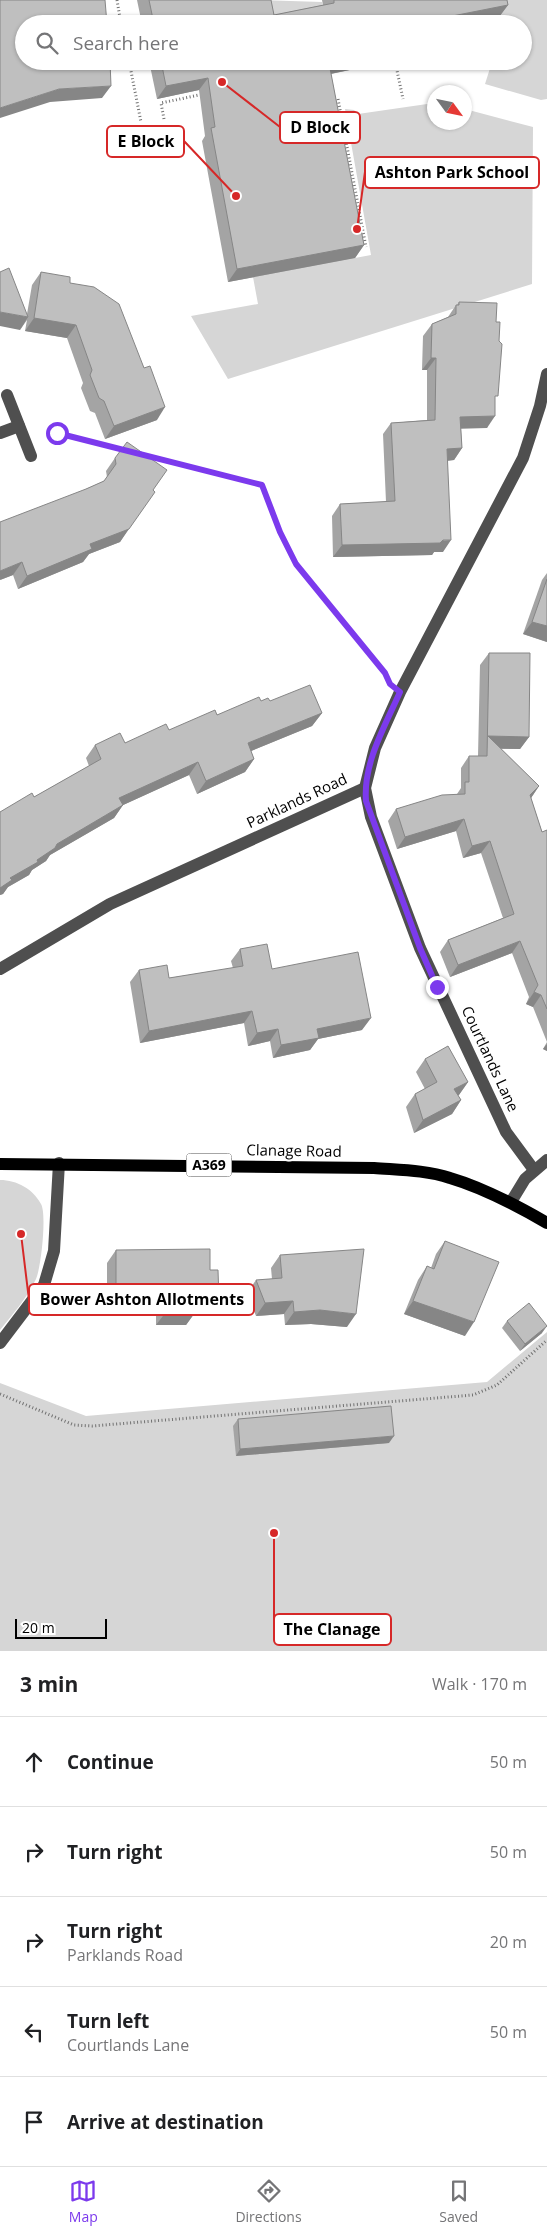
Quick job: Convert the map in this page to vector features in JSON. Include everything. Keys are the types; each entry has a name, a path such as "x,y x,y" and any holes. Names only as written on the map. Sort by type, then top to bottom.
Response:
{"main road":[{"name":"Clanage Road","path":"0,1164 59,1163 364,1168 419,1172 449,1177 511,1202 547,1223"}],"street":[{"name":"Parklands Road","path":"0,970 110,904 365,788 375,748 400,692 523,458 540,406 547,374"},
{"path":"7,395 31,456"},
{"path":"0,433 19,426"},
{"name":"Courtlands Lane","path":"365,788 371,817 420,948 506,1132 534,1170"},
{"path":"511,1202 525,1178 547,1160"},
{"path":"0,1343 44,1285 54,1251 59,1163"}],"path":[{"path":"116,0 119,15"},
{"path":"131,70 140,122"},
{"path":"397,70 403,99"},
{"path":"164,119 161,103 199,96"},
{"path":"338,99 366,247"},
{"path":"343,160 349,158"},
{"path":"354,218 361,217"},
{"path":"57,433 132,452"},
{"path":"141,454 262,485 280,532 296,564 385,673 390,684 400,692"},
{"path":"0,1394 74,1425 92,1426 474,1395 498,1385 547,1340"}],"shaded area":[{"path":"259,0 322,2 326,15 262,15"},
{"path":"495,0 547,0 547,99 541,100 485,84 489,70 532,70 532,15 499,15"},
{"path":"427,104 427,130 472,130 472,111 533,127 532,284 228,379 191,316 258,304 253,277 371,255 345,109 354,110 358,114"},
{"path":"0,1180 24,1186 34,1194 43,1210 43,1229 36,1279 15,1312 0,1330"},
{"path":"547,1332 547,1651 0,1651 0,1383 86,1416 487,1382"}],"building":[{"path":"0,0 105,0 106,15 15,15 15,70 110,70 111,86 59,89 0,108"},
{"path":"149,0 271,0 274,15 152,15"},
{"path":"334,0 507,0 508,5 457,15 274,15 334,3"},
{"path":"163,70 330,70 364,245 237,269 211,128 215,127 208,78 166,86"},
{"path":"9,268 28,317 0,312 0,272"},
{"path":"41,272 70,277 70,283 94,287 119,304 144,368 150,366 165,407 114,426 104,401 99,398 90,375 92,370 76,325 34,318"},
{"path":"459,302 497,303 496,322 500,322 499,341 502,344 498,396 495,396 495,416 460,417 462,448 447,449 451,540 443,540 440,543 342,545 340,504 395,501 391,423 435,420 436,358 431,358 432,324 456,314 456,305 459,305"},
{"path":"127,442 167,470 153,490 155,492 129,529 90,544 92,549 27,576 22,562 0,571 0,522 104,481 116,464 115,458"},
{"path":"547,579 547,626 532,622"},
{"path":"489,653 530,653 529,737 488,736 539,786 530,795 542,832 547,830 547,1009 541,995 534,992 538,985 520,941 458,965 448,940 514,914 490,841 472,846 464,819 405,837 396,809 442,795 465,794 465,782 469,782 469,756 487,756"},
{"path":"310,685 322,713 248,743 254,759 206,781 198,762 119,798 123,805 57,844 55,848 37,860 38,862 10,878 12,880 0,888 0,812 32,793 34,797 101,759 95,745 120,733 125,743 166,724 169,730 215,710 217,715 259,697 261,701 268,698 270,701"},
{"path":"267,944 272,969 358,952 371,1018 317,1029 319,1038 281,1045 278,1029 257,1033 252,1011 149,1031 139,970 167,965 169,978 243,966 240,949"},
{"path":"448,1046 468,1082 454,1089 461,1100 423,1120 415,1094 437,1082 425,1059"},
{"path":"445,1241 499,1262 474,1322 413,1301 427,1266 434,1269"},
{"path":"210,1249 210,1270 218,1270 219,1300 195,1301 196,1312 166,1312 166,1300 133,1300 132,1284 116,1284 116,1250"},
{"path":"364,1249 356,1314 320,1310 294,1312 293,1301 265,1303 256,1280 282,1278 280,1255"},
{"path":"529,1303 547,1326 525,1344 507,1321"},
{"path":"391,1406 394,1436 240,1449 238,1419"}],"place":[{"name":"D Block","path":"222,82"},
{"name":"E Block","path":"236,196"},
{"name":"Ashton Park School","path":"357,229"},
{"name":"Bower Ashton Allotments","path":"21,1234"},
{"name":"The Clanage","path":"274,1533"}],"route":[{"path":"57,433 262,485 280,532 296,564 385,673 390,684 400,692 375,748 367,776 365,788 366,801 420,948 437,987"}]}
